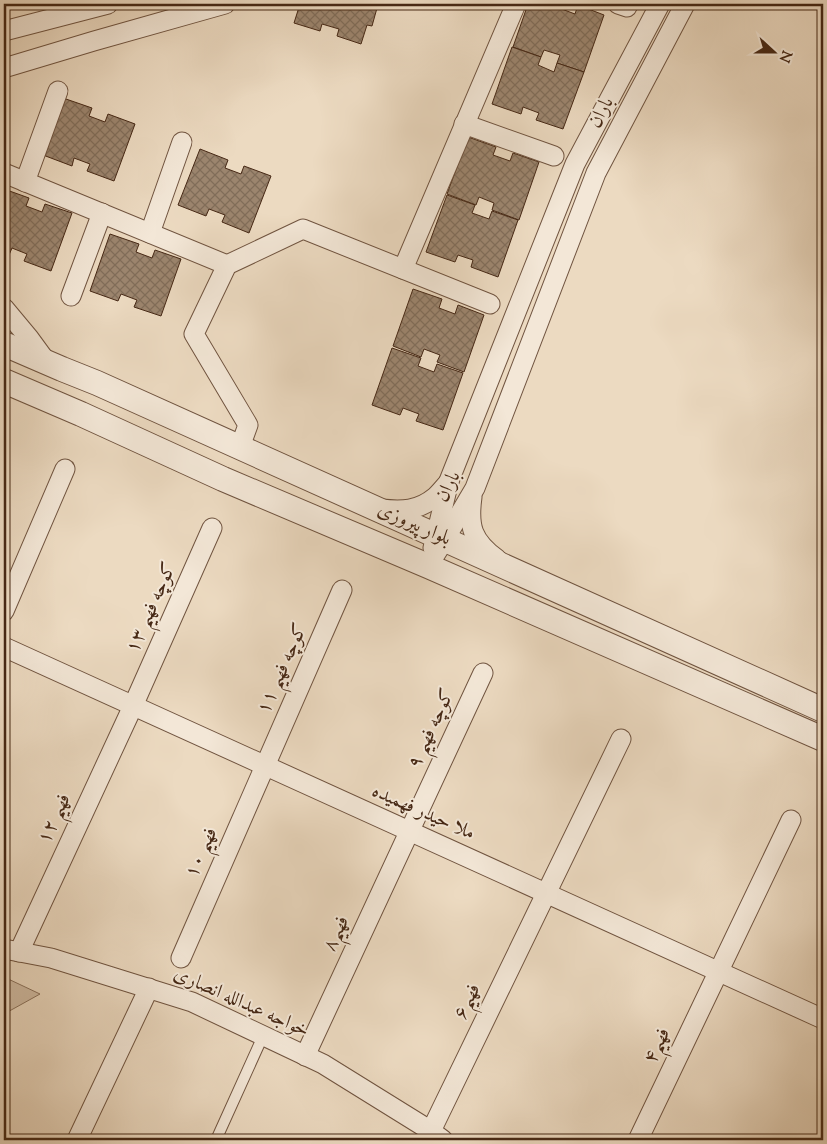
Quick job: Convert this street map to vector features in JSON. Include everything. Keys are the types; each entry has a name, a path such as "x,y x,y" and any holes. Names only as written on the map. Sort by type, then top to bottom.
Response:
{"street":[{"path":"4,31 79,7 108,4"},
{"path":"4,68 225,4"},
{"path":"402,269 516,4"},
{"name":"باران","path":"441,537 450,481 575,164 660,4"},
{"name":"باران","path":"428,566 441,537 473,493 596,173 685,4"},
{"path":"26,182 58,91"},
{"path":"464,124 554,156"},
{"path":"150,233 182,142"},
{"path":"4,172 227,265"},
{"path":"71,296 102,213"},
{"path":"240,447 248,425 194,334 227,265 303,229 490,304"},
{"path":"4,308 48,364"},
{"name":"بلوار پیروزی","path":"4,344 97,383 823,710"},
{"name":"بلوار پیروزی","path":"4,381 223,479 428,566 823,739"},
{"path":"4,611 65,469"},
{"path":"378,509 401,511 419,507 436,497 450,481"},
{"path":"473,493 470,515 474,534 485,551 509,568"},
{"name":"کوچه فهیم ۱۳","path":"133,706 212,528"},
{"name":"کوچه فهیم ۱۱","path":"265,766 342,590"},
{"name":"ملا حیدر فهمیده","path":"4,647 823,1020"},
{"name":"کوچه فهیم ۹","path":"410,832 483,674"},
{"name":"فهیم ۱۲","path":"11,951 133,706"},
{"name":"فهیم۶","path":"437,1136 546,893 621,739"},
{"name":"فهیم ۱۰","path":"181,958 265,766"},
{"name":"فهیم۴","path":"638,1140 791,820"},
{"name":"فهیم۸","path":"305,1056 410,832"},
{"name":"خواجه عبدالله انصاری","path":"11,951 51,958 192,1002 323,1064 437,1136"},
{"path":"77,1140 149,988"}],"lane":[{"path":"216,1140 264,1036"}],"shaded area":[{"path":"4,977 40,994 4,1014"}],"building":[{"path":"300,4 374,4 373,7 377,8 372,26 367,25 361,44 337,36 339,29 322,24 320,31 294,23"},
{"path":"528,4 560,4 559,8 575,14 578,5 604,15 584,72 557,63 560,55 544,50 541,57 513,47"},
{"path":"512,47 541,57 538,65 554,72 557,63 584,72 563,129 536,120 539,113 523,107 521,114 492,104"},
{"path":"63,98 92,108 89,116 105,122 108,114 135,124 114,181 87,171 90,164 74,158 72,166 43,155"},
{"path":"468,137 496,147 493,155 510,161 513,153 539,162 519,220 492,210 494,203 479,197 476,205 447,194"},
{"path":"200,149 228,160 225,168 241,174 244,166 271,176 249,233 222,222 225,215 209,209 206,216 178,205"},
{"path":"4,189 29,198 26,206 42,212 45,204 72,213 51,271 24,261 27,254 12,248 9,255 4,254"},
{"path":"447,195 475,205 472,213 489,219 492,211 518,220 498,277 471,267 473,260 458,255 455,262 426,252"},
{"path":"110,234 139,244 136,252 152,258 155,250 181,259 161,316 134,307 137,300 121,294 118,301 90,291"},
{"path":"413,289 442,299 439,308 455,314 458,305 484,315 464,372 437,362 440,355 424,349 421,357 393,346"},
{"path":"392,348 421,358 418,366 434,372 437,364 463,373 443,430 416,421 419,414 403,408 400,415 372,405"}]}
